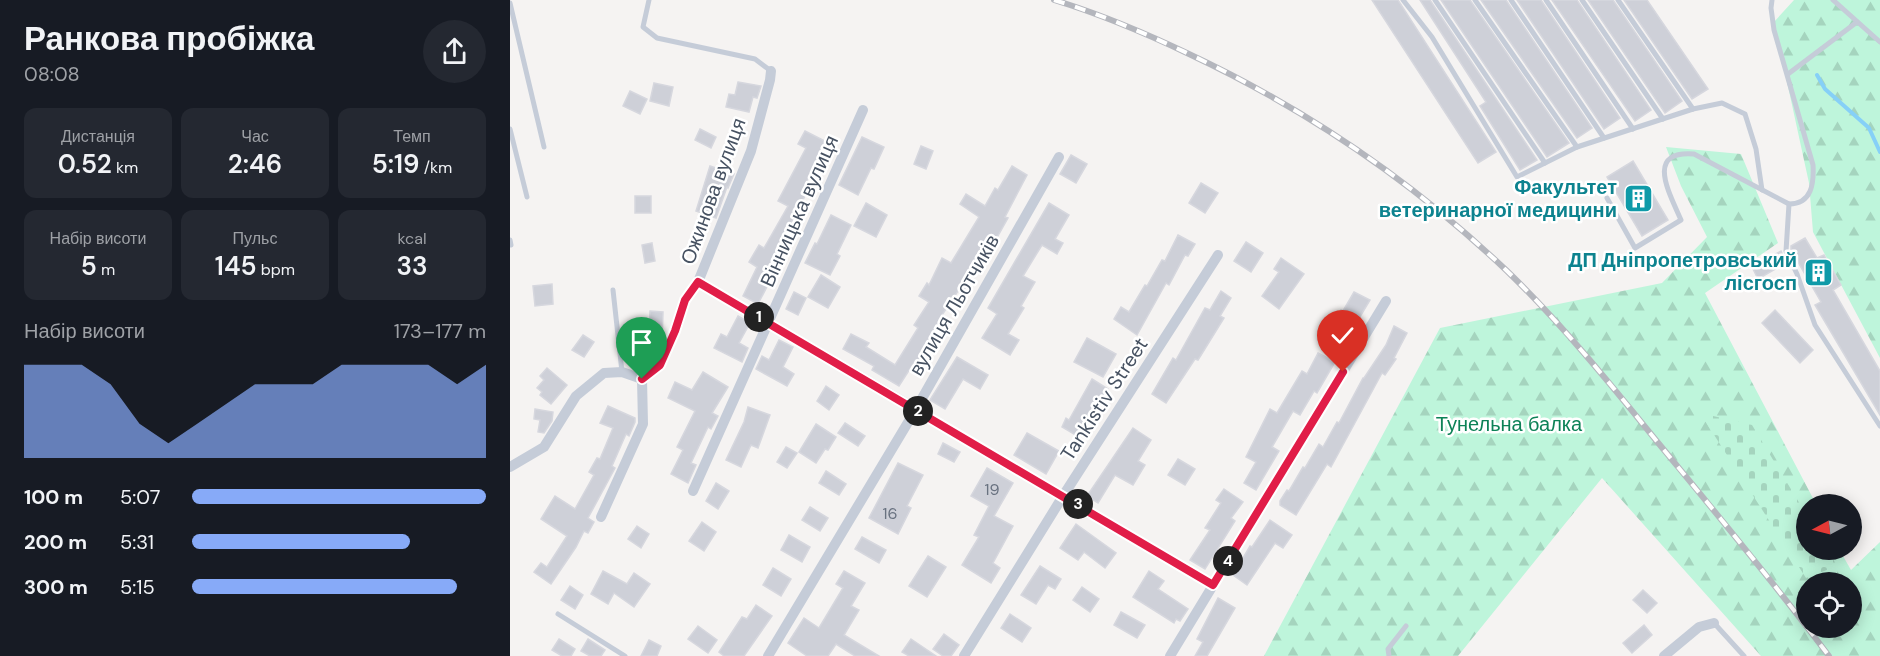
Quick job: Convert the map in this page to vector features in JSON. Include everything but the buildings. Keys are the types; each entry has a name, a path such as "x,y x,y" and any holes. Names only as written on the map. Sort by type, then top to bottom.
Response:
{"street":[{"name":"Ожинова вулиця","path":"642,379 660,365 685,300 698,282 750,151 771,70"},
{"name":"Вінницька вулиця","path":"693,491 863,110"},
{"name":"вулиця Льотчиків","path":"768,656 916,409 1059,157"},
{"name":"Tankistiv Street","path":"964,656 1063,496 1218,255"},
{"path":"698,282 916,409"},
{"path":"1170,656 1386,301"},
{"path":"510,467 544,447 576,396 604,373 622,372 642,379 643,424 601,517"},
{"path":"1664,656 1699,627 1714,623"}],"lane":[{"path":"649,0 644,27 657,38 755,59 771,70"},
{"path":"1403,0 1432,37 1517,177 1577,147 1693,109 1722,103 1745,114 1756,149 1762,190"},
{"path":"1435,0 1545,163"},
{"path":"1475,0 1577,147"},
{"path":"1511,0 1604,138"},
{"path":"1546,0 1633,129"},
{"path":"1582,0 1663,119"},
{"path":"1618,0 1693,109"},
{"path":"1607,198 1635,248 1682,220 1670,194 1664,172 1665,164 1672,156 1682,153 1694,154 1789,204 1796,204 1811,192 1814,181 1813,165 1774,30 1772,0"},
{"path":"1833,0 1880,42"},
{"path":"510,3 544,147"},
{"path":"1788,74 1857,22"},
{"path":"510,129 528,197"},
{"path":"1789,204 1786,251 1797,274 1815,325 1880,426"},
{"path":"613,290 622,372"},
{"path":"916,409 1213,585"},
{"path":"558,614 624,656"},
{"path":"1714,623 1744,656"},
{"path":"1389,656 1388,649 1406,626"}],"green space":[{"path":"1794,0 1880,0 1880,358 1813,232 1809,183 1774,22"},
{"name":"Тунельна балка","path":"1666,147 1741,154 1778,243 1705,293 1811,494 1796,494 1796,560 1845,560 1851,570 1880,542 1880,656 1761,656 1602,478 1458,656 1264,656 1440,328 1662,283 1707,237 1681,186"},
{"path":"1700,413 1752,425 1796,498 1796,560 1833,560 1837,566 1822,572 1802,572"}],"waterway":[{"path":"1817,75 1825,89 1869,128 1880,152"}],"railway":[{"path":"1054,0 1156,39 1275,98 1356,149 1433,206 1506,270 1564,331 1796,613"},
{"path":"1815,638 1829,656"}],"place":[{"name":"Факультет ветеринарної медицини","path":"1638,199"},
{"name":"ДП Дніпропетровський лісгосп","path":"1818,272"}],"route":[{"path":"642,379 660,365 685,300 698,282 1213,585 1343,372"}]}
